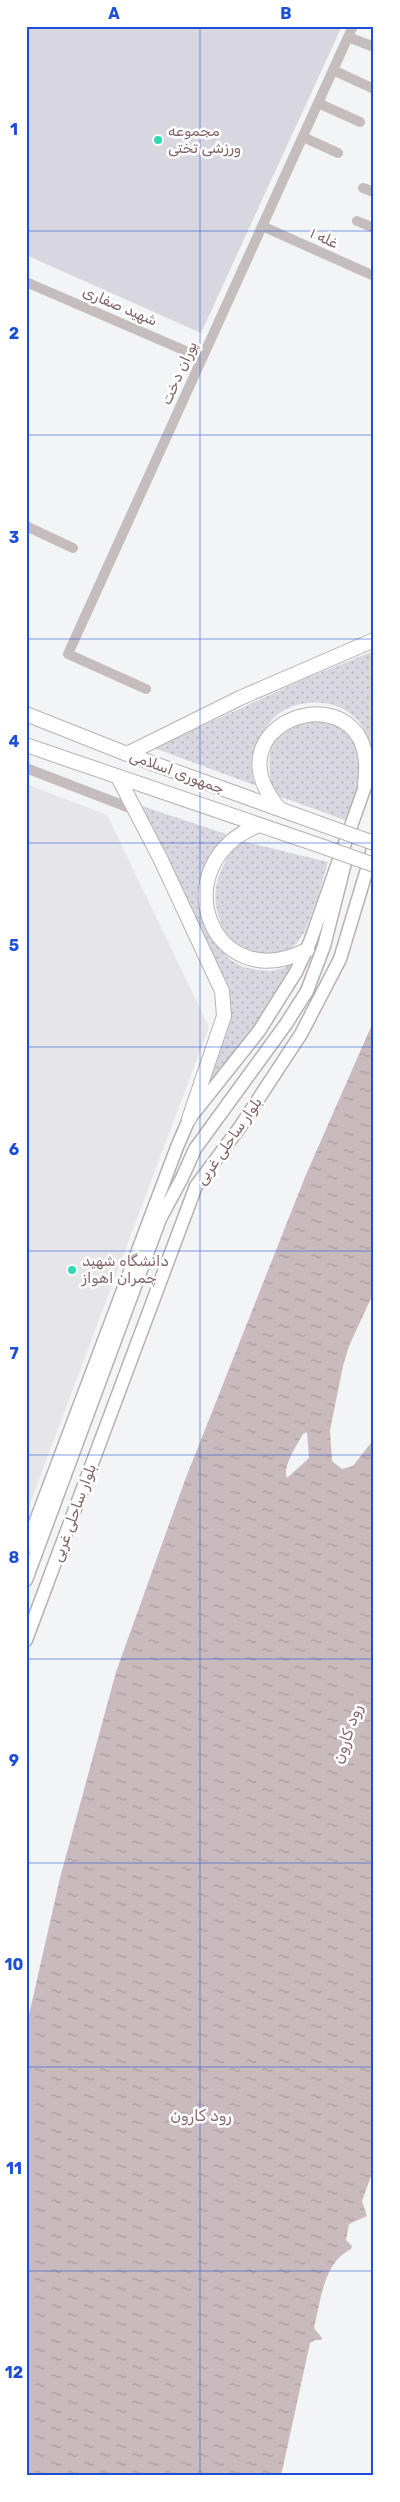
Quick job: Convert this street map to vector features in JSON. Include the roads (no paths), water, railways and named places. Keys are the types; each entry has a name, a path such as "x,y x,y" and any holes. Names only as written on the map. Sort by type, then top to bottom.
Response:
{"highway":[{"path":"128,754 240,698 374,640"},
{"path":"279,808 267,793 260,775 261,756 268,738 282,724 299,715 318,713 337,718 353,730 364,746 368,765 365,784"},
{"name":"جمهوری اسلامی","path":"26,714 128,754 279,808 374,845"},
{"name":"جمهوری اسلامی","path":"26,746 374,865"},
{"path":"118,777 222,991 224,1016 189,1119"},
{"path":"259,825 242,832 224,847 212,865 206,887 209,916 215,930 226,945 244,958 266,962 288,959 307,950"}],"main road":[{"name":"بلوار ساحلی غربی","path":"26,1547 189,1119 259,1031 279,1002 307,950 374,761"},
{"name":"بلوار ساحلی غربی","path":"26,1580 160,1219 195,1149 276,1039 307,991 324,946 339,894 355,813"},
{"name":"بلوار ساحلی غربی","path":"26,1640 196,1186 240,1127 301,1034 340,959 374,845"}],"street":[{"name":"پوران دخت","path":"146,689 68,654 353,26"},
{"path":"348,36 374,47"},
{"path":"333,70 374,89"},
{"path":"318,104 360,122"},
{"path":"303,137 338,153"},
{"path":"363,188 374,192"},
{"path":"357,221 374,228"},
{"name":"غله ۱","path":"262,226 374,276"},
{"name":"شهید صفاری","path":"26,282 202,358"},
{"path":"26,526 73,548"},
{"path":"26,768 135,810"}],"water":[{"name":"رود کارون","path":"374,1020 374,1292 349,1346 330,1430 332,1461 342,1469 353,1466 374,1439 374,2168 362,2201 367,2216 349,2224 346,2240 352,2246 351,2249 334,2263 321,2294 314,2328 322,2338 310,2343 281,2476 26,2476 26,2028 60,1878 116,1672 185,1480 305,1177","holes":["307,1432 309,1458 287,1478 286,1473 291,1456 303,1434"]}],"place":[{"name":"مجموعه ورزشی تختی","path":"158,140"},
{"name":"دانشگاه شهید چمران اهواز","path":"72,1270"}]}
